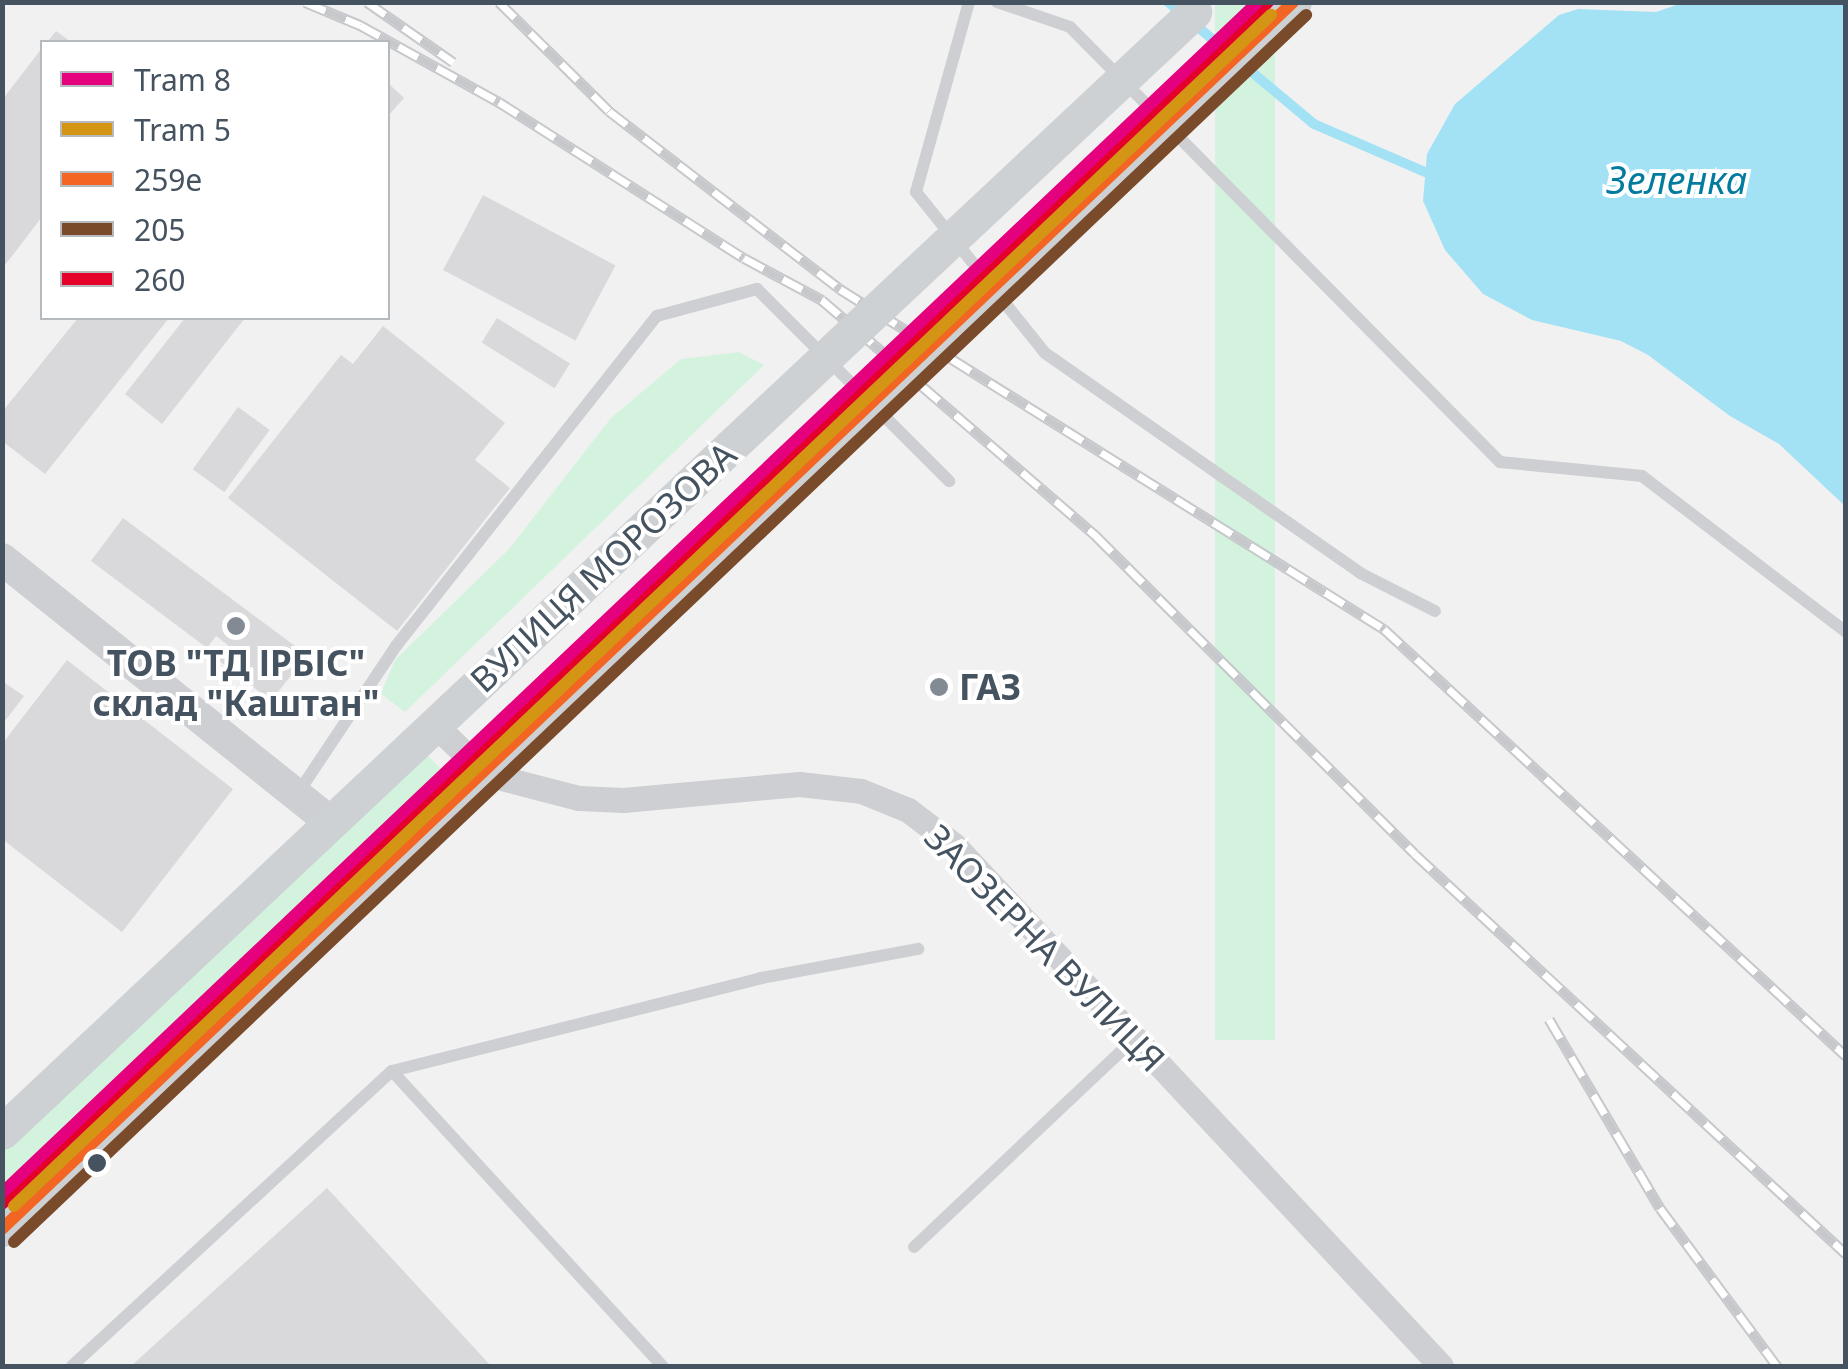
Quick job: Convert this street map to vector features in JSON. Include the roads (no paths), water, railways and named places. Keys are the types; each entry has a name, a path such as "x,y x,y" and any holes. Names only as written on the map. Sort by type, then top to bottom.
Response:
{"main road":[{"name":"ВУЛИЦЯ МОРОЗОВА","path":"2,1229 486,774 774,492 1294,2"},
{"name":"ВУЛИЦЯ МОРОЗОВА","path":"2,1132 1200,8"}],"street":[{"path":"2,559 332,823"},
{"path":"435,725 486,774"},
{"name":"ЗАОЗЕРНА ВУЛИЦЯ","path":"486,774 594,798 800,784 887,800 954,845 1441,1366"}],"lane":[{"path":"969,2 916,192 1045,353 1360,573 1434,611"},
{"path":"997,2 1070,26 1500,462 1642,476 1846,632"},
{"path":"296,795 396,646 657,316 756,288 949,481"},
{"path":"72,1366 392,1070 762,978 918,949"},
{"path":"914,1247 1134,1039"},
{"path":"392,1070 662,1366"}],"water":[{"name":"Зеленка","path":"1685,2 1845,3 1845,506 1779,444 1730,416 1648,355 1621,341 1532,320 1483,294 1445,250 1423,201 1427,154 1455,104 1559,15 1578,9 1656,12"}],"waterway":[{"path":"1168,2 1314,124 1434,176"}],"railway":[{"path":"305,2 387,40"},
{"path":"367,2 453,62"},
{"path":"499,2 609,111 840,289 1384,629 1846,1056"},
{"path":"390,42 499,102 744,258 822,300 1096,536 1415,854 1846,1254"},
{"path":"1549,1019 1660,1208 1777,1366"}],"tram line":[{"name":"8","path":"2,1193 1258,2"},
{"name":"5","path":"14,1206 1271,15"}],"place":[{"name":"ТОВ \"ТД ІРБІС\" склад \"Каштан\"","path":"236,626"},
{"name":"ГАЗ","path":"939,687"}]}
